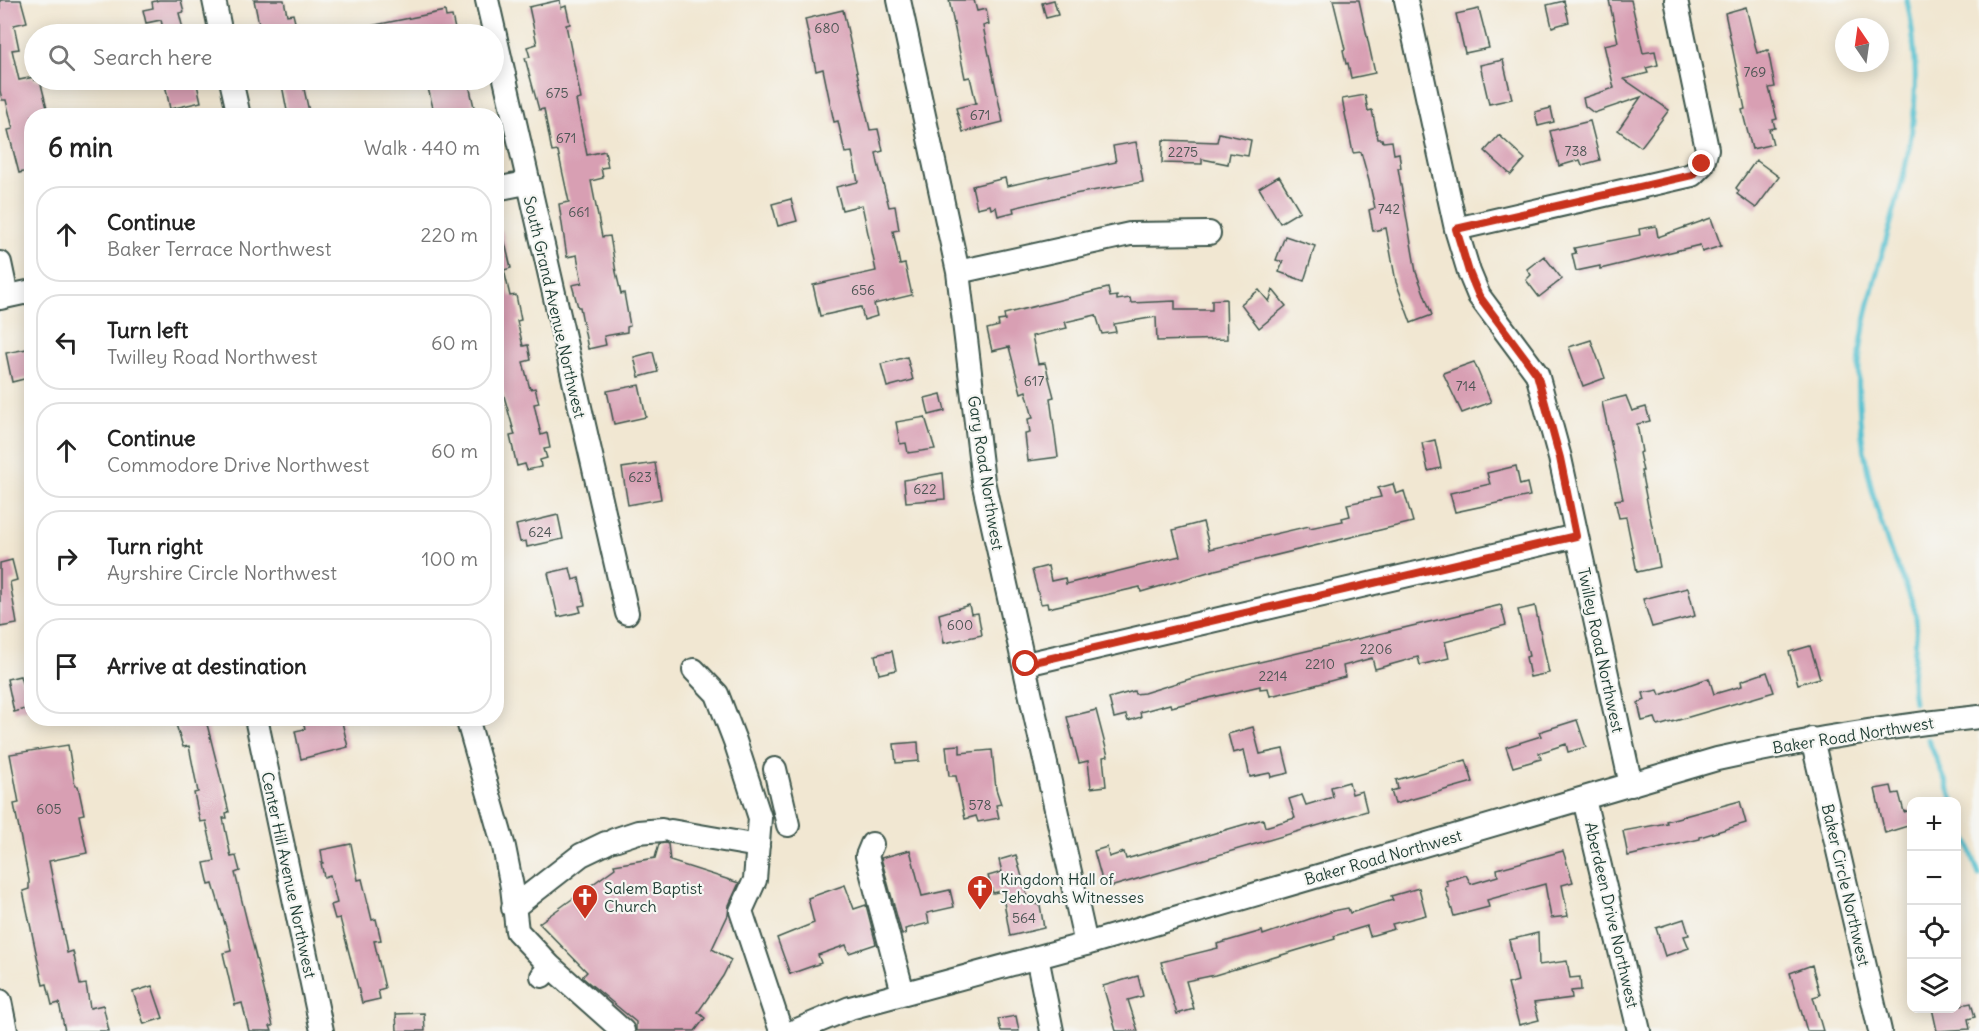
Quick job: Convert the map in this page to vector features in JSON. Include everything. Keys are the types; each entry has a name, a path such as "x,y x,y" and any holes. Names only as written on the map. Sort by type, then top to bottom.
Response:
{"street":[{"path":"214,0 219,24"},
{"name":"South Grand Avenue Northwest","path":"487,0 492,24"},
{"name":"Gary Road Northwest","path":"899,0 958,272 983,481 1002,574 1026,664 1086,944"},
{"path":"1406,0 1456,229 1692,175 1702,164 1707,149 1676,0"},
{"name":"South Grand Avenue Northwest","path":"504,80 627,613"},
{"path":"233,90 237,108"},
{"path":"504,187 526,183"},
{"name":"Twilley Road Northwest","path":"1456,229 1479,296 1537,374 1560,458 1631,785"},
{"path":"958,272 1130,234 1209,233"},
{"path":"0,263 3,297 24,293"},
{"path":"1026,664 1576,536"},
{"path":"694,670 717,694 763,772 788,825"},
{"name":"Baker Road Northwest","path":"795,1031 850,1008 1086,944 1717,759 1812,739 1894,726 1979,717"},
{"name":"Center Hill Avenue Northwest","path":"258,726 322,1031"},
{"path":"469,726 504,847 517,931 546,971 623,1031"},
{"name":"Baker Circle Northwest","path":"1812,739 1880,1031"},
{"path":"763,772 755,880 741,911 781,1031"},
{"name":"Aberdeen Drive Northwest","path":"1584,799 1639,1031"},
{"path":"513,908 581,855 638,832 666,831 758,846"},
{"path":"872,844 867,856 903,993"},
{"path":"1037,957 1052,1031"},
{"path":"0,1001 6,1031"}],"building":[{"path":"0,0 21,0 27,22 14,25 19,49 12,50 19,80 24,79 24,90 42,90 47,108 24,108 24,172 19,173 8,130 13,129 6,100 2,100 0,91"},
{"path":"181,0 184,12 179,13 182,24 162,24 161,20 146,23 143,10 153,8 152,2"},
{"path":"254,0 284,0 287,15 293,14 296,24 259,24"},
{"path":"560,0 561,8 566,6 570,24 566,25 581,99 576,100 587,155 605,151 608,167 601,168 603,178 591,181 602,237 610,236 616,272 621,294 624,293 630,326 627,327 627,332 604,336 606,345 588,349 580,307 578,307 572,285 582,283 577,255 567,257 559,204 569,202 558,151 552,152 544,109 539,110 525,58 530,57 527,47 537,44 529,7"},
{"path":"949,0 974,0 977,11 986,9 989,24 983,26 1003,122 963,132 956,108 976,103 970,77 965,78"},
{"path":"1054,0 1058,15 1046,18 1042,3"},
{"path":"1333,0 1359,0 1375,73 1351,78"},
{"path":"1609,0 1631,0 1643,53 1655,51 1658,65 1646,68 1648,73 1624,79 1669,110 1641,147 1618,130 1641,97 1594,113 1585,106 1583,98 1614,88 1604,45 1618,42"},
{"path":"1564,1 1569,22 1552,27 1547,5"},
{"path":"1746,7 1757,53 1768,50 1775,87 1769,88 1777,119 1773,120 1775,128 1769,129 1773,144 1752,149 1742,110 1745,109 1725,13"},
{"path":"1479,9 1489,48 1465,53 1456,14"},
{"path":"843,10 870,130 878,129 883,151 876,153 878,163 889,207 895,206 899,230 893,231 900,265 905,264 912,295 874,304 877,316 864,320 861,307 820,316 813,285 876,271 862,205 842,210 836,187 858,182 852,152 845,153 838,121 834,122 823,69 816,71 805,19"},
{"path":"445,11 446,17 452,16 454,24 380,24"},
{"path":"1503,60 1512,99 1489,104 1480,65"},
{"path":"166,90 198,90 201,102 170,108"},
{"path":"283,90 304,90 308,108 286,108"},
{"path":"428,90 470,90 474,108 433,108"},
{"path":"1365,95 1368,111 1372,110 1378,139 1382,139 1383,142 1392,141 1394,154 1399,153 1401,168 1398,168 1416,272 1432,315 1411,323 1396,282 1386,228 1373,231 1369,210 1375,208 1369,181 1361,152 1353,153 1342,99"},
{"path":"1551,108 1554,122 1538,126 1535,112"},
{"path":"1590,121 1600,160 1582,165 1580,160 1559,166 1550,131"},
{"path":"1219,133 1251,140 1248,156 1230,153 1228,164 1202,159 1202,164 1162,163 1163,140 1217,142"},
{"path":"1499,135 1525,159 1511,175 1485,151"},
{"path":"1136,142 1143,182 1063,196 1013,208 1014,212 998,216 996,207 991,209 990,205 977,208 972,186 1005,178 1007,186 1116,162 1113,146"},
{"path":"1756,160 1779,177 1756,208 1737,194 1739,191 1736,188"},
{"path":"1279,176 1300,211 1280,223 1259,188"},
{"path":"791,199 797,221 778,226 772,204"},
{"path":"1711,218 1721,246 1702,252 1700,245 1600,269 1600,266 1576,271 1572,254 1576,253 1574,248 1640,235 1639,229 1656,226 1658,237"},
{"path":"1285,236 1315,246 1304,281 1279,272 1283,262 1276,260"},
{"path":"504,238 511,268 504,270"},
{"path":"1544,256 1562,279 1539,297 1526,280 1531,275 1527,269"},
{"path":"504,270 510,296 516,295 521,320 517,321 523,346 528,345 531,360 523,362 530,389 535,388 539,403 534,404 541,435 547,433 550,448 544,449 547,458 540,460 541,467 527,470 525,464 517,466 510,436 515,435 504,396"},
{"path":"1108,288 1110,297 1117,296 1117,300 1130,298 1131,303 1175,301 1175,310 1212,310 1212,300 1226,299 1227,339 1157,341 1156,317 1114,324 1116,332 1102,334 1096,315 1065,322 1067,328 1032,336 1038,364 1045,363 1054,397 1050,398 1058,457 1028,461 1025,434 1030,433 1028,419 1033,418 1026,391 1021,393 1009,347 992,351 987,329 999,326 998,321 1005,320 1004,314"},
{"path":"1259,290 1269,302 1273,290 1286,306 1259,328 1241,304"},
{"path":"1591,340 1605,378 1583,386 1569,347"},
{"path":"24,350 24,379 12,382 6,353"},
{"path":"653,352 658,372 639,377 634,357"},
{"path":"907,357 913,380 887,387 881,364"},
{"path":"1474,362 1491,402 1462,413 1443,373"},
{"path":"639,385 646,417 614,424 607,391"},
{"path":"941,394 945,411 929,415 925,398"},
{"path":"1626,396 1632,411 1646,407 1650,421 1637,424 1642,452 1639,453 1643,471 1641,471 1660,567 1637,572 1626,517 1619,518 1615,500 1623,499 1602,402"},
{"path":"925,417 935,449 908,453 906,443 900,444 896,422"},
{"path":"1435,440 1441,468 1428,471 1422,443"},
{"path":"655,463 661,499 628,505 622,468"},
{"path":"1516,466 1520,485 1527,483 1530,496 1455,512 1450,493 1490,484 1487,473"},
{"path":"943,473 945,499 906,502 904,480"},
{"path":"1393,484 1396,494 1404,491 1413,522 1215,570 1141,592 1140,587 1048,608 1047,603 1041,604 1032,570 1048,566 1051,581 1065,578 1066,584 1180,556 1173,530 1203,522 1210,549 1309,526 1310,528 1343,521 1342,518 1350,516 1347,504 1381,497 1378,488"},
{"path":"558,515 563,539 527,547 526,541 520,542 516,525"},
{"path":"12,560 17,580 10,582 17,624 0,627 0,563"},
{"path":"570,568 573,580 579,578 585,605 579,606 581,612 558,617 548,573"},
{"path":"1688,588 1695,616 1652,627 1643,599"},
{"path":"969,605 971,614 978,613 982,635 944,643 939,614"},
{"path":"1501,605 1506,625 1445,642 1449,658 1420,665 1418,657 1375,669 1372,658 1343,666 1345,677 1270,696 1268,688 1260,689 1260,686 1171,707 1170,704 1140,712 1141,717 1128,721 1126,715 1114,718 1109,698 1134,691 1135,694 1144,693 1196,677"},
{"path":"1535,606 1549,673 1530,677 1526,657 1529,656 1518,610"},
{"path":"1810,646 1820,678 1798,684 1789,652"},
{"path":"892,651 896,670 879,674 875,655"},
{"path":"1767,672 1774,692 1658,726 1655,718 1642,721 1638,703 1645,700 1643,693 1658,690 1660,695 1709,678 1714,694 1742,686 1741,681"},
{"path":"20,676 22,683 24,683 24,709 14,712 7,679"},
{"path":"1096,710 1108,756 1103,757 1106,786 1091,788 1088,761 1079,763 1067,717"},
{"path":"1577,720 1586,747 1568,752 1566,744 1539,753 1541,759 1513,767 1506,747 1541,736 1539,732"},
{"path":"176,726 207,726 229,812 226,813 227,818 223,818 231,857 236,856 240,871 235,873 273,1026 270,1026 272,1031 249,1031 242,1003 235,1005 223,953 231,951 228,934 213,884 209,885 204,863 215,861 206,821 200,822 194,793 198,792 189,746 183,747"},
{"path":"304,726 343,726 348,747 301,759 295,731 305,729"},
{"path":"1253,727 1260,754 1283,749 1289,773 1271,777 1270,773 1250,777 1244,750 1233,753 1228,734"},
{"path":"918,742 919,761 896,763 894,744"},
{"path":"68,745 75,786 78,786 84,814 79,815 87,853 49,861 67,953 73,951 80,985 86,984 90,1008 103,1005 109,1031 65,1031 59,1003 52,1005 47,984 43,985 23,891 29,889 29,880 14,804 19,803 10,754"},
{"path":"960,745 960,753 992,750 996,789 1001,804 996,805 999,818 978,822 976,816 965,819 956,776 949,776 946,746"},
{"path":"1466,760 1473,782 1395,804 1391,791 1398,789 1396,780"},
{"path":"1349,782 1352,794 1362,791 1367,811 1110,887 1108,878 1102,880 1094,851 1107,847 1109,857 1124,852 1126,859 1263,819 1265,827 1295,818 1289,799 1302,795 1306,805 1333,797 1331,787"},
{"path":"1891,786 1893,794 1899,793 1904,812 1907,811 1907,826 1885,833 1875,789"},
{"path":"1740,801 1746,823 1700,837 1700,839 1628,856 1623,831 1667,823 1666,821"},
{"path":"351,844 358,880 362,879 372,920 376,919 381,940 374,941 385,988 378,990 380,999 362,1003 340,918 335,919 331,905 337,903 330,875 324,877 321,863 323,863 321,850"},
{"name":"Salem Baptist Church","path":"659,844 668,844 670,861 739,883 729,905 728,915 712,949 731,960 723,976 698,1012 705,1018 695,1031 636,1031 636,1022 582,977 587,972 539,923 615,868 614,865 655,858"},
{"path":"910,850 922,896 950,890 954,907 927,913 929,923 905,929 906,933 902,935 881,858"},
{"path":"1563,851 1573,882 1562,885 1568,916 1551,918 1545,884 1487,900 1489,907 1454,916 1445,887 1448,886 1446,881 1466,875 1471,884 1498,876 1497,869"},
{"path":"1016,855 1029,903 1040,905 1044,928 1010,936 1002,891 993,893 988,876 1002,872 999,860"},
{"path":"845,885 854,909 866,905 876,944 849,953 846,945 818,955 821,963 790,974 777,938 814,923 808,898"},
{"path":"1419,888 1426,915 1392,924 1394,929 1370,936 1367,926 1334,936 1335,939 1215,975 1186,981 1194,1009 1177,1014 1161,962 1218,948 1217,944 1262,931 1263,935 1333,911 1348,908 1350,913 1393,900 1391,896"},
{"path":"1684,919 1689,935 1684,936 1689,948 1665,956 1656,928"},
{"path":"1538,933 1539,965 1567,961 1570,978 1580,977 1581,990 1571,991 1572,998 1534,1003 1539,1020 1519,1025 1508,984 1518,981 1509,940"},
{"path":"1812,965 1820,995 1813,997 1823,1031 1807,1031 1790,973"},
{"path":"1138,976 1143,996 1128,1000 1138,1031 1116,1031 1103,986"},
{"path":"152,986 163,1018 144,1024 133,992"},
{"path":"1971,1003 1975,1017 1968,1019 1970,1029 1937,1031 1933,1013 1961,1013 1961,1005"},
{"path":"424,1013 425,1031 397,1031 396,1014"},
{"path":"1016,1016 1019,1031 1001,1031 998,1019"}],"waterway":[{"path":"1907,0 1915,56 1911,134 1901,187 1877,271 1864,328 1859,366 1859,412 1869,479 1888,544 1916,616 1912,681 1914,702"},
{"path":"1928,739 1952,797"},
{"path":"1961,823 1979,875"}],"place":[{"name":"Kingdom Hall of Jehovahs Witnesses","path":"980,911"},
{"name":"Salem Baptist Church","path":"585,920"}],"route":[{"path":"1026,664 1576,536 1560,458 1537,374 1479,296 1456,229 1692,175 1702,164"}]}
